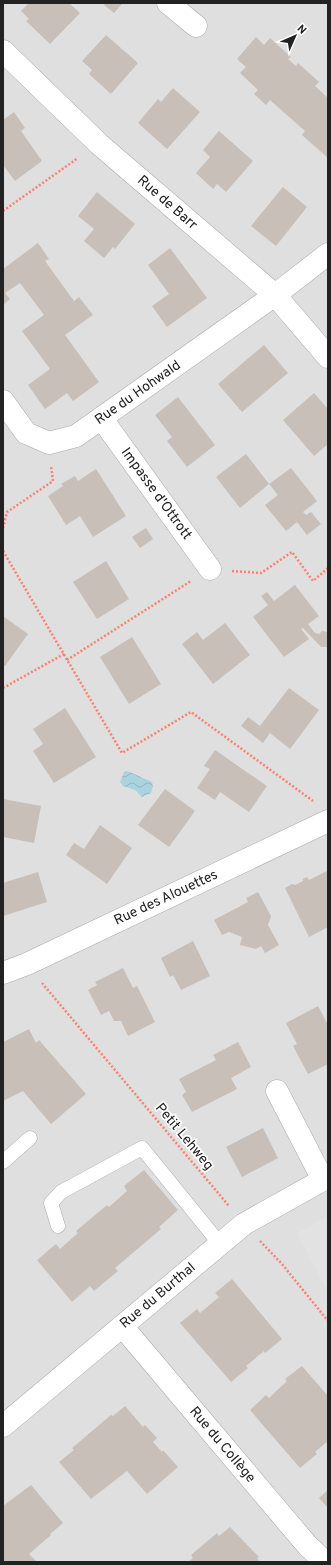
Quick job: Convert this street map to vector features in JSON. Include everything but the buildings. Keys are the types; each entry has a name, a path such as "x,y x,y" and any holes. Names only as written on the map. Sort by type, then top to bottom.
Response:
{"street":[{"path":"168,3 196,26"},
{"name":"Rue de Barr","path":"3,51 98,144 275,295 328,357"},
{"name":"Rue du Hohwald","path":"47,442 76,436 102,419 275,295 328,254"},
{"path":"3,401 26,433 47,442"},
{"name":"Impasse d'Ottrott","path":"102,419 210,569"},
{"name":"Rue des Alouettes","path":"3,973 26,964 326,822"},
{"name":"Rue du Burthal","path":"3,1426 244,1224 326,1179 277,1091"},
{"name":"Rue du Collège","path":"122,1326 307,1545 325,1562"}],"lane":[{"path":"3,1162 30,1138"},
{"path":"58,1226 50,1203 62,1192 142,1148 220,1244"}],"path":[{"path":"3,211 98,144"},
{"path":"3,528 7,512 52,481 47,442"},
{"path":"3,551 122,753 191,712 314,802 326,822"},
{"path":"67,660 210,569 261,573 292,552 313,581 328,568"},
{"path":"3,688 64,654"},
{"name":"Petit Lehweg","path":"26,964 244,1224 282,1264 328,1321"}],"shaded area":[{"path":"3,3 328,3 328,1562 3,1562"},
{"path":"328,1216 328,1287 324,1285 297,1233"}],"water":[{"path":"126,771 152,782 153,786 151,793 142,797 135,790 123,786 120,782 124,772"}]}
